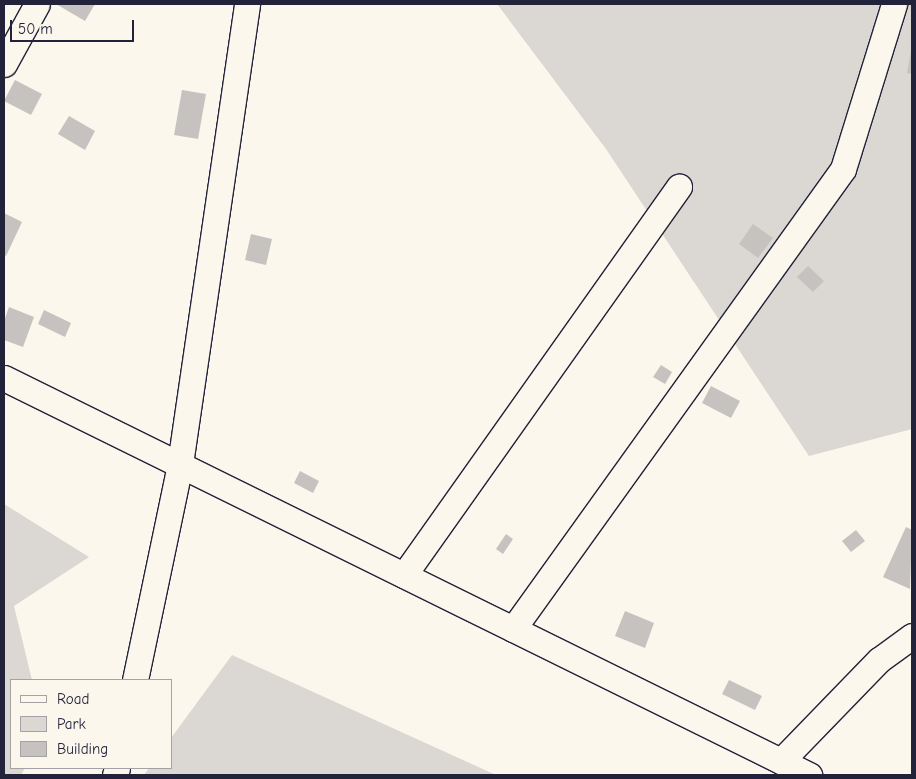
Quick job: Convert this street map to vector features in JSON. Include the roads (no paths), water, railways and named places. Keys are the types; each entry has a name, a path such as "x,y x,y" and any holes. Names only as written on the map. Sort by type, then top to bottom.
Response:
{"street":[{"path":"4,64 36,4"},
{"path":"135,679 180,464 247,4"},
{"path":"513,629 843,169 894,4"},
{"path":"404,575 678,186"},
{"path":"4,378 809,775"},
{"path":"781,762 879,660 912,636"}]}
